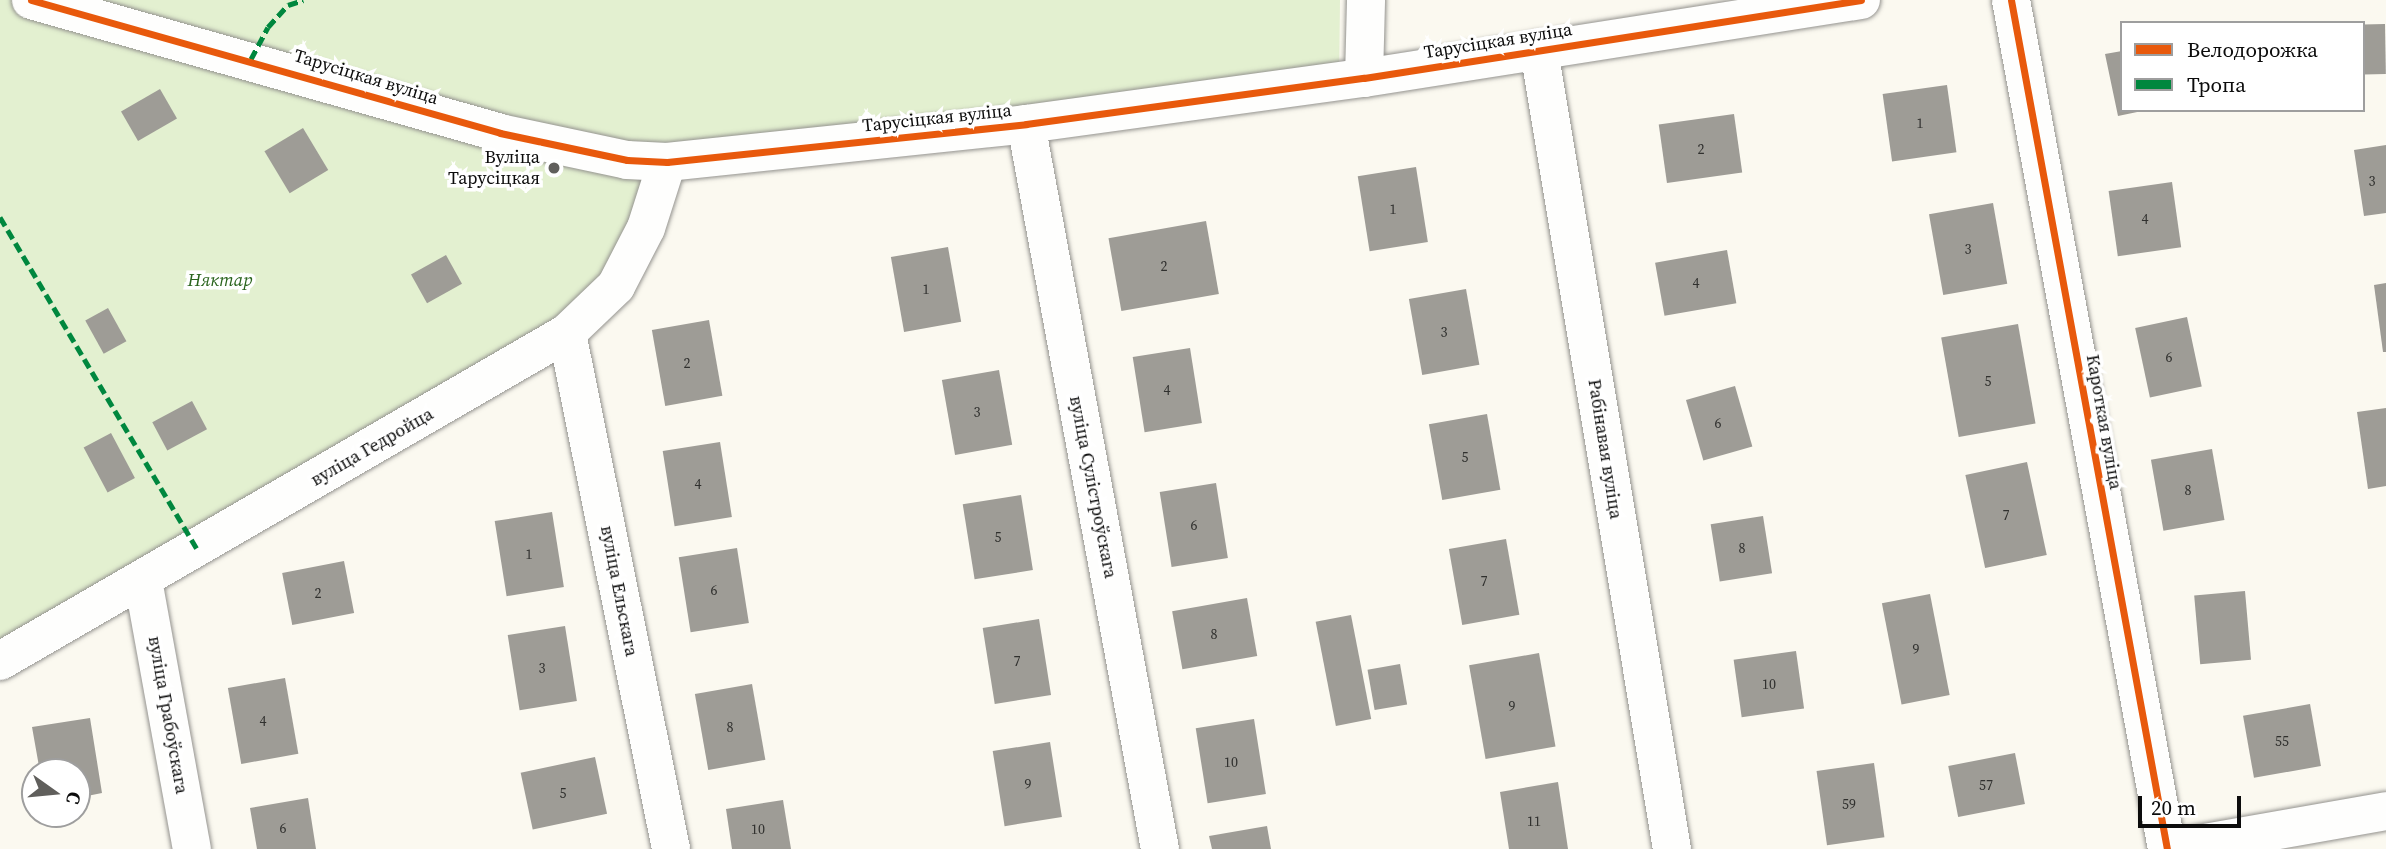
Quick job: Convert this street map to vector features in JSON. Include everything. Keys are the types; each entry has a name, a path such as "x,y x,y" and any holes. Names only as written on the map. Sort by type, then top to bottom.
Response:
{"street":[{"name":"Тарусіцкая вуліца","path":"30,0 500,133 627,160 667,162 1026,124 1364,78 1861,0"},
{"path":"1364,78 1366,0"},
{"name":"Кароткая вуліца","path":"2011,0 2169,849"},
{"name":"Рабінавая вуліца","path":"1539,50 1672,849"},
{"name":"вуліца Сулістроўскага","path":"1026,124 1160,849"},
{"name":"вуліца Гедройца","path":"0,661 567,333 616,286 646,228 667,162"},
{"name":"вуліца Ельскага","path":"567,333 671,849"},
{"name":"вуліца Грабоўскага","path":"143,580 192,849"},
{"path":"2169,849 2386,811"}],"green space":[{"name":"Няктар","path":"0,0 1340,0 1339,81 667,162 616,286 0,661"}],"building":[{"path":"2365,24 2385,24 2386,74 2365,74"},
{"path":"2120,51 2120,112 2137,112 2118,116 2105,54"},
{"path":"1947,85 1956,152 1892,161 1883,94"},
{"path":"160,89 177,118 138,141 121,112"},
{"path":"1734,114 1742,172 1667,183 1659,125"},
{"path":"303,128 328,170 290,193 264,151"},
{"path":"2386,145 2386,213 2364,216 2354,150"},
{"path":"1416,167 1428,242 1370,251 1358,176"},
{"path":"2172,182 2181,247 2118,256 2109,191"},
{"path":"1993,203 2007,284 1943,295 1929,214"},
{"path":"1206,221 1219,294 1121,311 1109,238"},
{"path":"948,247 961,322 904,332 891,257"},
{"path":"1727,250 1736,303 1664,316 1655,263"},
{"path":"446,255 462,284 427,303 411,274"},
{"path":"2386,283 2386,352 2383,352 2374,285"},
{"path":"1466,289 1479,365 1422,375 1409,299"},
{"path":"108,308 126,341 104,354 85,321"},
{"path":"2187,317 2202,386 2150,397 2135,328"},
{"path":"709,320 722,396 665,406 652,330"},
{"path":"2018,324 2036,423 1959,437 1941,338"},
{"path":"1190,348 1202,423 1145,432 1133,357"},
{"path":"999,370 1012,445 955,455 942,380"},
{"path":"1735,386 1752,447 1703,461 1686,400"},
{"path":"192,401 207,429 167,450 152,422"},
{"path":"2386,408 2386,486 2368,489 2357,412"},
{"path":"1487,414 1500,490 1442,500 1429,424"},
{"path":"111,433 135,478 108,493 84,448"},
{"path":"720,442 732,517 675,526 663,451"},
{"path":"2212,449 2225,520 2163,531 2151,460"},
{"path":"2027,462 2047,555 1985,568 1965,475"},
{"path":"1216,483 1228,558 1172,567 1160,492"},
{"path":"1021,495 1033,570 975,579 963,504"},
{"path":"552,512 564,587 507,596 495,521"},
{"path":"1763,516 1772,573 1720,582 1711,524"},
{"path":"1506,539 1519,615 1462,625 1449,549"},
{"path":"737,548 749,623 691,632 679,557"},
{"path":"344,561 354,613 292,625 282,573"},
{"path":"2245,591 2251,660 2200,664 2194,595"},
{"path":"1930,594 1950,695 1902,704 1882,603"},
{"path":"1247,598 1257,656 1182,669 1172,611"},
{"path":"1351,615 1371,719 1336,726 1316,622"},
{"path":"1039,619 1051,695 995,704 983,628"},
{"path":"565,626 577,701 520,710 508,635"},
{"path":"1796,651 1804,708 1742,717 1734,660"},
{"path":"1539,653 1555,747 1486,759 1469,665"},
{"path":"1400,664 1407,704 1375,710 1368,670"},
{"path":"285,678 298,754 241,764 228,688"},
{"path":"752,684 765,760 708,770 695,694"},
{"path":"2310,704 2321,766 2254,778 2243,716"},
{"path":"90,718 102,793 91,795 91,758 38,758 32,727"},
{"path":"1254,719 1266,794 1208,803 1196,728"},
{"path":"1050,742 1062,817 1005,826 993,751"},
{"path":"2015,753 2025,804 1958,817 1948,766"},
{"path":"595,757 607,814 533,830 521,773"},
{"path":"1874,763 1884,837 1827,845 1817,771"},
{"path":"1558,782 1568,849 1509,849 1500,792"},
{"path":"308,798 316,849 257,849 250,808"},
{"path":"783,800 791,849 732,849 726,809"},
{"path":"1267,826 1271,849 1212,849 1209,836"}],"marked path":[{"path":"251,59 268,27 288,5 303,0"},
{"path":"0,217 197,549"}],"cycle path":[{"path":"31,0 500,133 627,160 667,162 1026,124 1364,78 1861,0"},
{"path":"2011,0 2167,849"}],"place":[{"name":"Вуліца Тарусіцкая","path":"554,168"}]}
